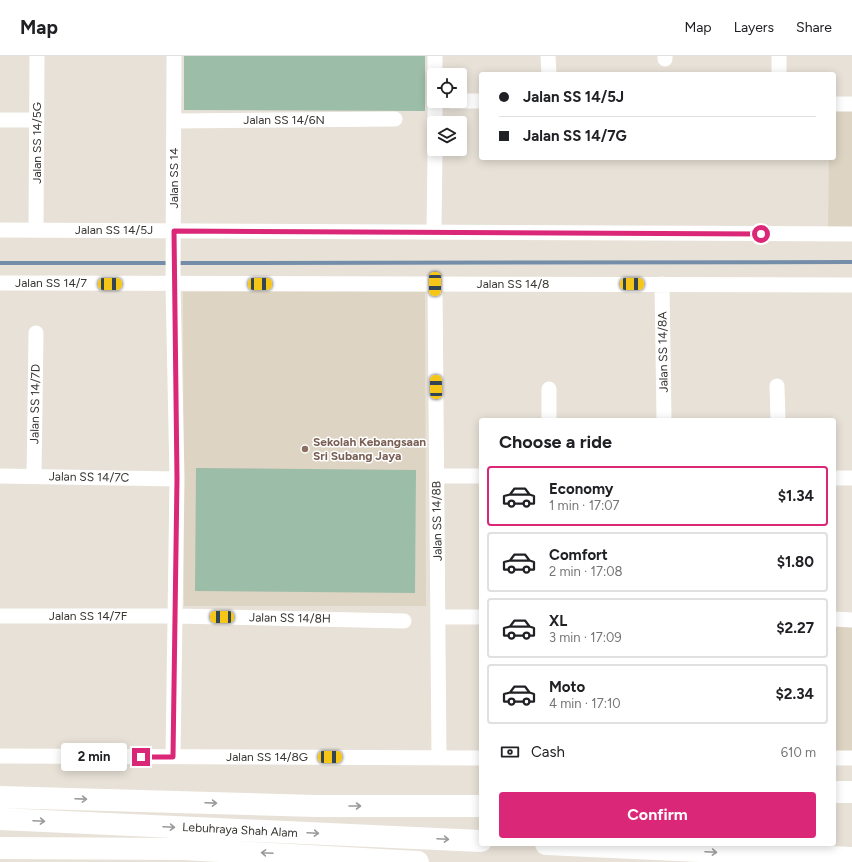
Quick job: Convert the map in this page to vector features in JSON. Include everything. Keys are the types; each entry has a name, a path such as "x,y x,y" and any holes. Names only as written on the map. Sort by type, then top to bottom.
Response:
{"highway":[{"path":"836,792 852,792"},
{"path":"0,797 316,806 479,806"},
{"name":"Lebuhraya Shah Alam","path":"0,819 479,841"},
{"path":"590,846 852,858"},
{"name":"Lebuhraya Shah Alam","path":"0,848 183,849 418,862"},
{"path":"183,849 247,862"}],"street":[{"name":"Jalan SS 14/5G","path":"36,230 37,56"},
{"name":"Jalan SS 14","path":"173,757 177,479 173,270 174,56"},
{"path":"435,56 435,68"},
{"path":"548,56 549,72"},
{"path":"779,56 779,72"},
{"path":"467,101 479,101"},
{"path":"836,104 852,104"},
{"name":"Jalan SS 14/6N","path":"174,121 395,119"},
{"path":"0,120 37,120"},
{"path":"434,232 435,156"},
{"name":"Jalan SS 14/5J","path":"0,230 852,234"},
{"name":"Jalan SS 14/7","path":"0,283 173,270"},
{"name":"Jalan SS 14/8","path":"173,270 435,284 852,285"},
{"name":"Jalan SS 14/8B","path":"435,284 439,758"},
{"name":"Jalan SS 14/8A","path":"662,284 664,418"},
{"name":"Jalan SS 14/7D","path":"34,476 36,333"},
{"path":"777,386 778,418"},
{"path":"549,389 549,418"},
{"name":"Jalan SS 14/7C","path":"0,476 177,479"},
{"path":"437,476 479,476"},
{"path":"836,478 852,478"},
{"name":"Jalan SS 14/7F","path":"0,616 176,616"},
{"name":"Jalan SS 14/8H","path":"176,616 404,621"},
{"path":"438,617 479,617"},
{"path":"836,619 852,620"},
{"name":"Jalan SS 14/8G","path":"0,756 479,758"},
{"path":"836,758 852,758"}],"shaded area":[{"path":"836,109 852,109 852,230 828,230 829,160 836,160"},
{"name":"Sekolah Kebangsaan Sri Subang Jaya","path":"183,292 425,292 426,606 184,606"},
{"path":"836,624 852,624 852,752 836,753"}],"green space":[{"path":"184,56 425,56 425,111 184,110"},
{"path":"196,468 416,470 415,593 195,591"}],"waterway":[{"path":"176,263 852,262"},
{"path":"0,263 170,263"}],"place":[{"name":"Sekolah Kebangsaan Sri Subang Jaya","path":"305,449"}],"route":[{"path":"141,757 173,757 177,479 173,284 174,231 761,234"}]}
